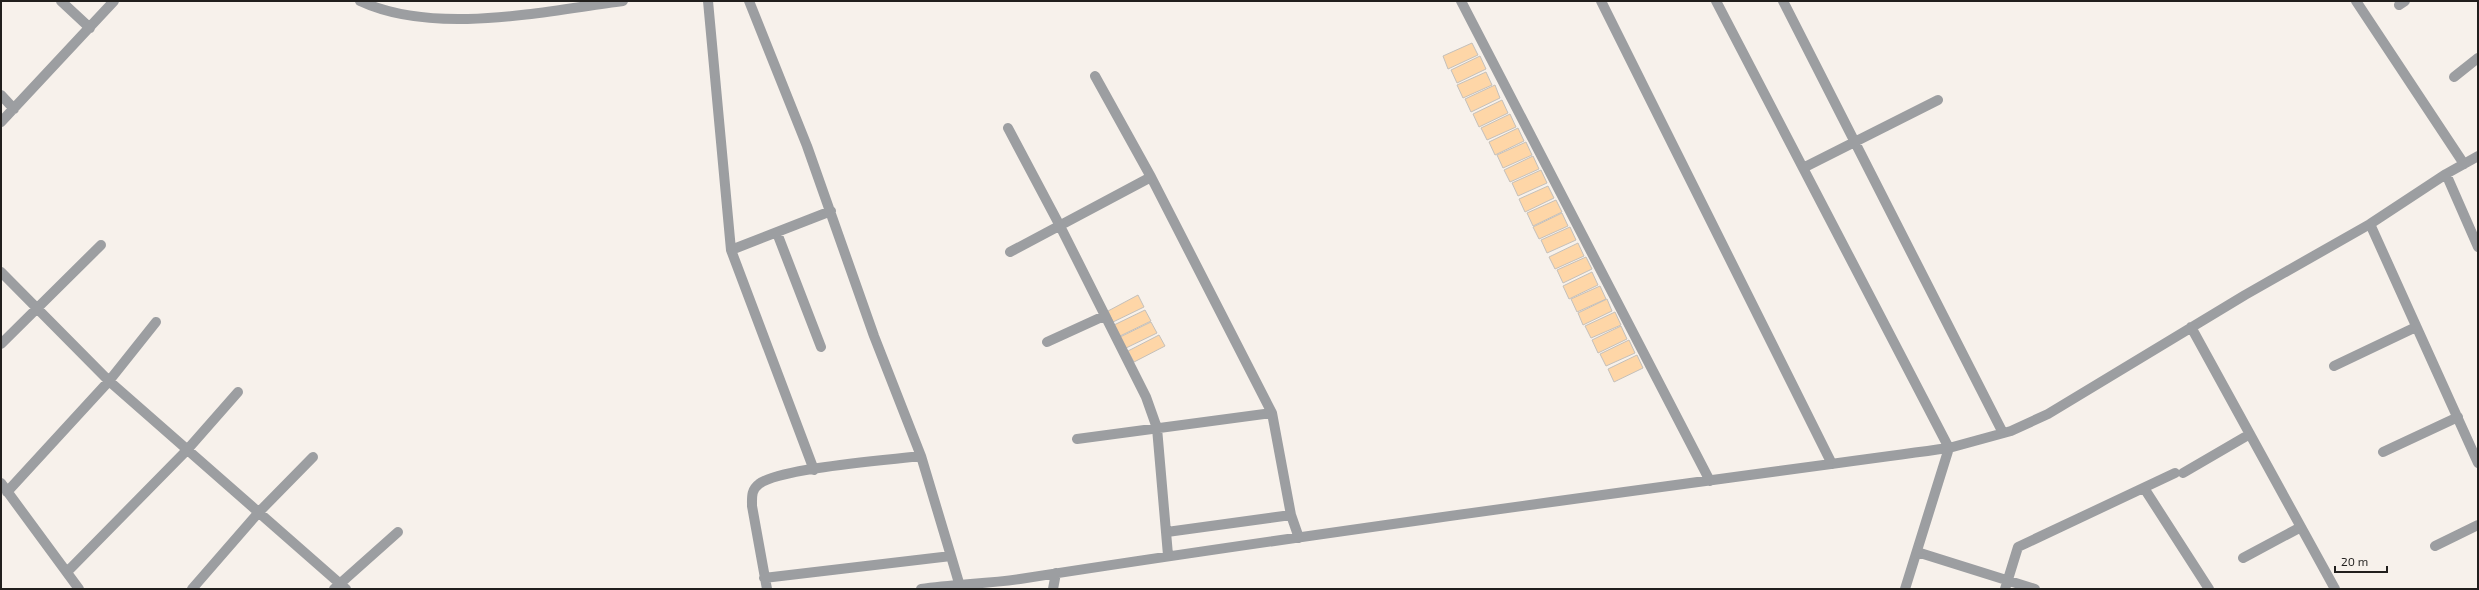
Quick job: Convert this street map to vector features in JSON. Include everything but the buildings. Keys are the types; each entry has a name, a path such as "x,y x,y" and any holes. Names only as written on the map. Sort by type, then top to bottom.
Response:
{"street":[{"path":"61,1 90,28"},
{"path":"1,122 114,1"},
{"path":"360,1 374,7 419,19 469,20 623,1"},
{"path":"708,1 731,250 814,470"},
{"path":"749,1 832,211 874,336 921,456 952,556 959,586"},
{"path":"1461,1 1710,481"},
{"path":"1601,1 1832,464"},
{"path":"1716,1 1949,448 1905,589"},
{"path":"1783,1 2003,433"},
{"path":"2356,1 2464,164"},
{"path":"2454,77 2478,58"},
{"path":"1095,76 1151,177 1272,413 1291,516 1299,538"},
{"path":"1,95 14,109"},
{"path":"1803,168 1938,100"},
{"path":"1008,128 1060,226 1146,397 1157,428 1168,555"},
{"path":"921,589 1001,582 1168,555 1949,448 2003,433 2048,414 2192,327 2370,224 2446,174 2478,156"},
{"path":"2446,174 2478,248"},
{"path":"1010,252 1151,177"},
{"path":"731,250 832,211"},
{"path":"2370,224 2478,463"},
{"path":"777,233 821,347"},
{"path":"1,344 37,306 101,245"},
{"path":"1,272 37,306 109,381 259,512 340,587 398,532"},
{"path":"1047,342 1104,316"},
{"path":"80,589 4,487 109,381 156,322"},
{"path":"2192,327 2335,589"},
{"path":"2334,366 2416,327"},
{"path":"67,572 187,450 238,392"},
{"path":"1077,439 1272,413"},
{"path":"2383,452 2458,417"},
{"path":"2007,585 2018,548 2179,473 2250,434"},
{"path":"767,589 752,506 752,493 758,485 769,478 814,470 921,456"},
{"path":"192,589 259,512 313,457"},
{"path":"2144,488 2209,589"},
{"path":"1167,532 1291,516"},
{"path":"2435,546 2478,525"},
{"path":"2243,558 2301,527"},
{"path":"1917,552 2007,585 2035,589"},
{"path":"764,578 952,556"},
{"path":"1053,589 1056,573"}]}
